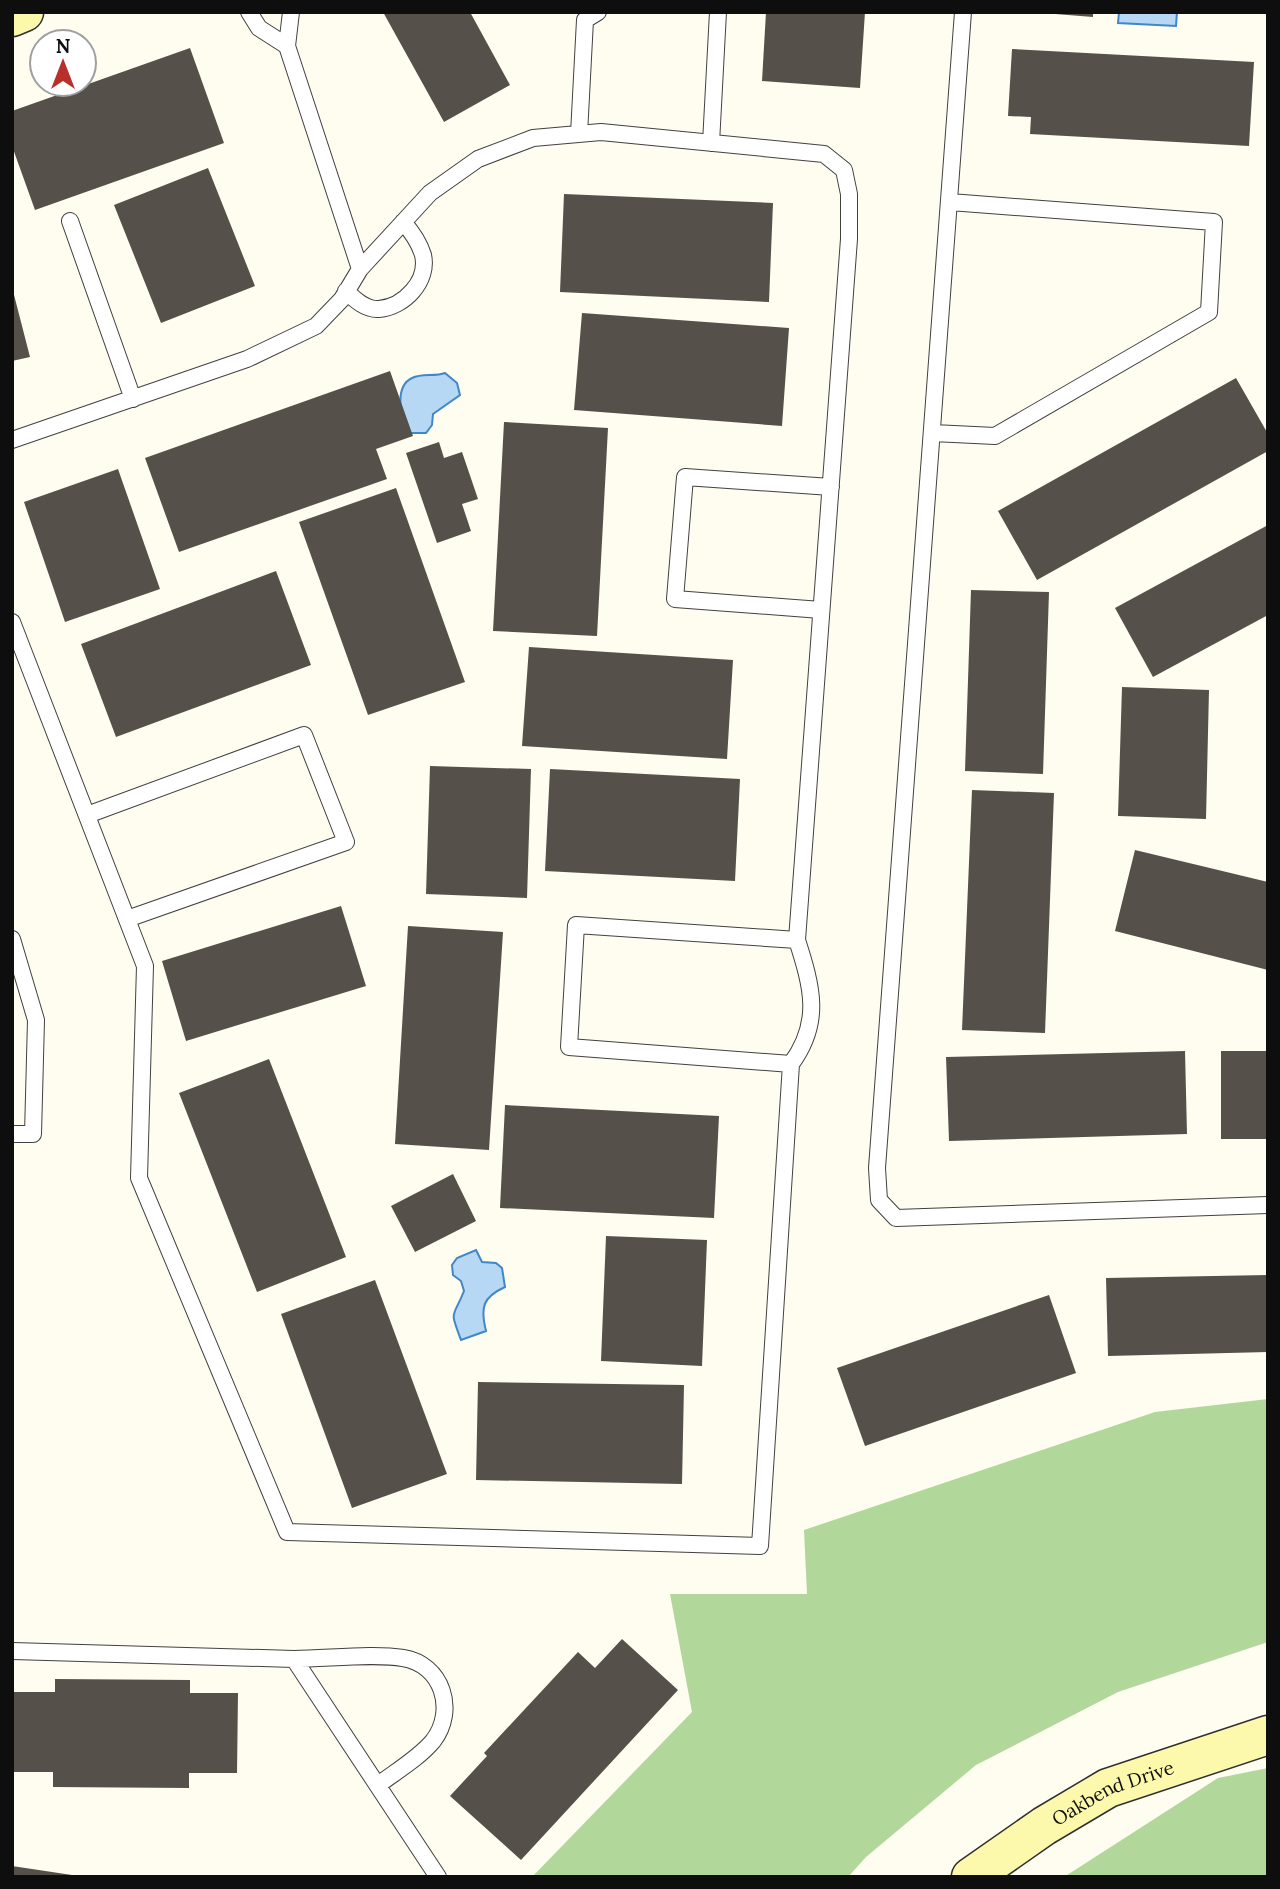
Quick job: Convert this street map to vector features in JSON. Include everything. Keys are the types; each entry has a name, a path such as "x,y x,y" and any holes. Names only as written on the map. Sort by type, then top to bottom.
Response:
{"street":[{"path":"12,17 24,12"},
{"name":"Oakbend Drive","path":"971,1877 1044,1826 1108,1788 1268,1735"}],"lane":[{"path":"249,12 259,28 288,46"},
{"path":"291,12 288,46 360,269"},
{"path":"579,134 585,20 598,12"},
{"path":"711,143 718,12"},
{"path":"963,12 877,1168 879,1200 896,1219 1268,1205"},
{"path":"12,440 247,359 316,326 346,291 360,269 430,193 478,159 533,138 601,132 824,154 844,170 849,194 849,239 797,940 811,995 810,1031 790,1064 760,1546 287,1532 139,1178 145,966 12,622"},
{"path":"933,433 995,436 1209,312 1213,222 950,202"},
{"path":"71,221 134,399"},
{"path":"346,291 358,303 378,309 405,300 421,276 424,258 417,239 403,222"},
{"path":"821,611 675,599 685,477 831,487"},
{"path":"87,815 304,736 346,842 127,919"},
{"path":"790,1064 569,1047 576,925 797,940"},
{"path":"12,939 36,1020 33,1134 12,1134"},
{"path":"12,1651 294,1659 404,1658 431,1670 445,1692 443,1716 433,1741 378,1786"},
{"path":"294,1659 438,1877"}],"green space":[{"path":"1268,1399 1268,1642 1118,1692 976,1765 866,1857 848,1877 532,1877 692,1712 670,1594 807,1594 804,1530 1155,1412"},
{"path":"1268,1768 1268,1877 1064,1877 1218,1778"}],"water":[{"path":"1119,12 1177,12 1176,26 1118,23"},
{"path":"445,373 457,383 460,395 433,414 432,425 426,433 406,433 400,403 402,388 412,378"},
{"path":"476,1250 482,1262 496,1263 502,1268 505,1287 492,1295 485,1304 483,1315 486,1331 461,1340 454,1314 464,1291 461,1281 453,1275 452,1265 457,1258"}],"building":[{"path":"383,12 470,12 510,85 444,122"},
{"path":"766,12 865,12 860,88 762,81"},
{"path":"1030,12 1093,12 1093,17"},
{"path":"190,48 224,143 35,210 12,146 12,111 49,98 98,98 98,81"},
{"path":"1012,49 1254,62 1249,146 1030,134 1031,117 1008,116"},
{"path":"208,168 255,286 161,323 114,205"},
{"path":"564,194 773,203 769,302 560,292"},
{"path":"12,287 30,357 12,361"},
{"path":"582,313 789,328 782,426 574,410"},
{"path":"390,371 413,436 376,449 387,479 179,552 145,458"},
{"path":"1236,378 1268,434 1268,451 1037,580 998,511"},
{"path":"504,422 608,428 597,636 493,631"},
{"path":"439,442 444,458 462,452 478,499 462,504 471,531 437,543 406,453"},
{"path":"118,469 160,589 65,622 24,502"},
{"path":"396,488 465,682 368,715 299,522"},
{"path":"1268,525 1268,615 1153,677 1115,608"},
{"path":"276,571 311,665 116,737 81,644"},
{"path":"971,590 1049,592 1043,774 965,771"},
{"path":"529,647 733,660 727,759 522,746"},
{"path":"1122,687 1209,690 1206,819 1118,816"},
{"path":"430,766 531,769 527,898 426,894"},
{"path":"550,769 740,779 735,881 545,871"},
{"path":"972,790 1054,793 1045,1033 962,1030"},
{"path":"1135,850 1268,882 1268,970 1115,931"},
{"path":"341,906 366,986 186,1041 162,961"},
{"path":"408,926 503,932 489,1150 395,1144"},
{"path":"1185,1051 1187,1134 949,1141 946,1057"},
{"path":"1221,1051 1268,1051 1268,1139 1221,1139"},
{"path":"269,1059 346,1257 257,1292 179,1093"},
{"path":"505,1105 719,1116 714,1218 500,1208"},
{"path":"453,1174 476,1221 415,1252 391,1206"},
{"path":"606,1236 707,1240 702,1366 601,1361"},
{"path":"1268,1275 1268,1352 1108,1356 1106,1278"},
{"path":"375,1280 447,1474 352,1508 281,1314"},
{"path":"1049,1295 1076,1373 865,1446 837,1368"},
{"path":"478,1382 684,1385 682,1484 476,1480"},
{"path":"622,1639 678,1690 521,1860 450,1796 487,1756 484,1753 578,1652 595,1668"},
{"path":"55,1679 190,1680 190,1693 238,1693 237,1773 189,1773 189,1788 53,1787 53,1772 12,1772 12,1692 55,1692"},
{"path":"12,1866 72,1875 72,1877 12,1877"}]}
